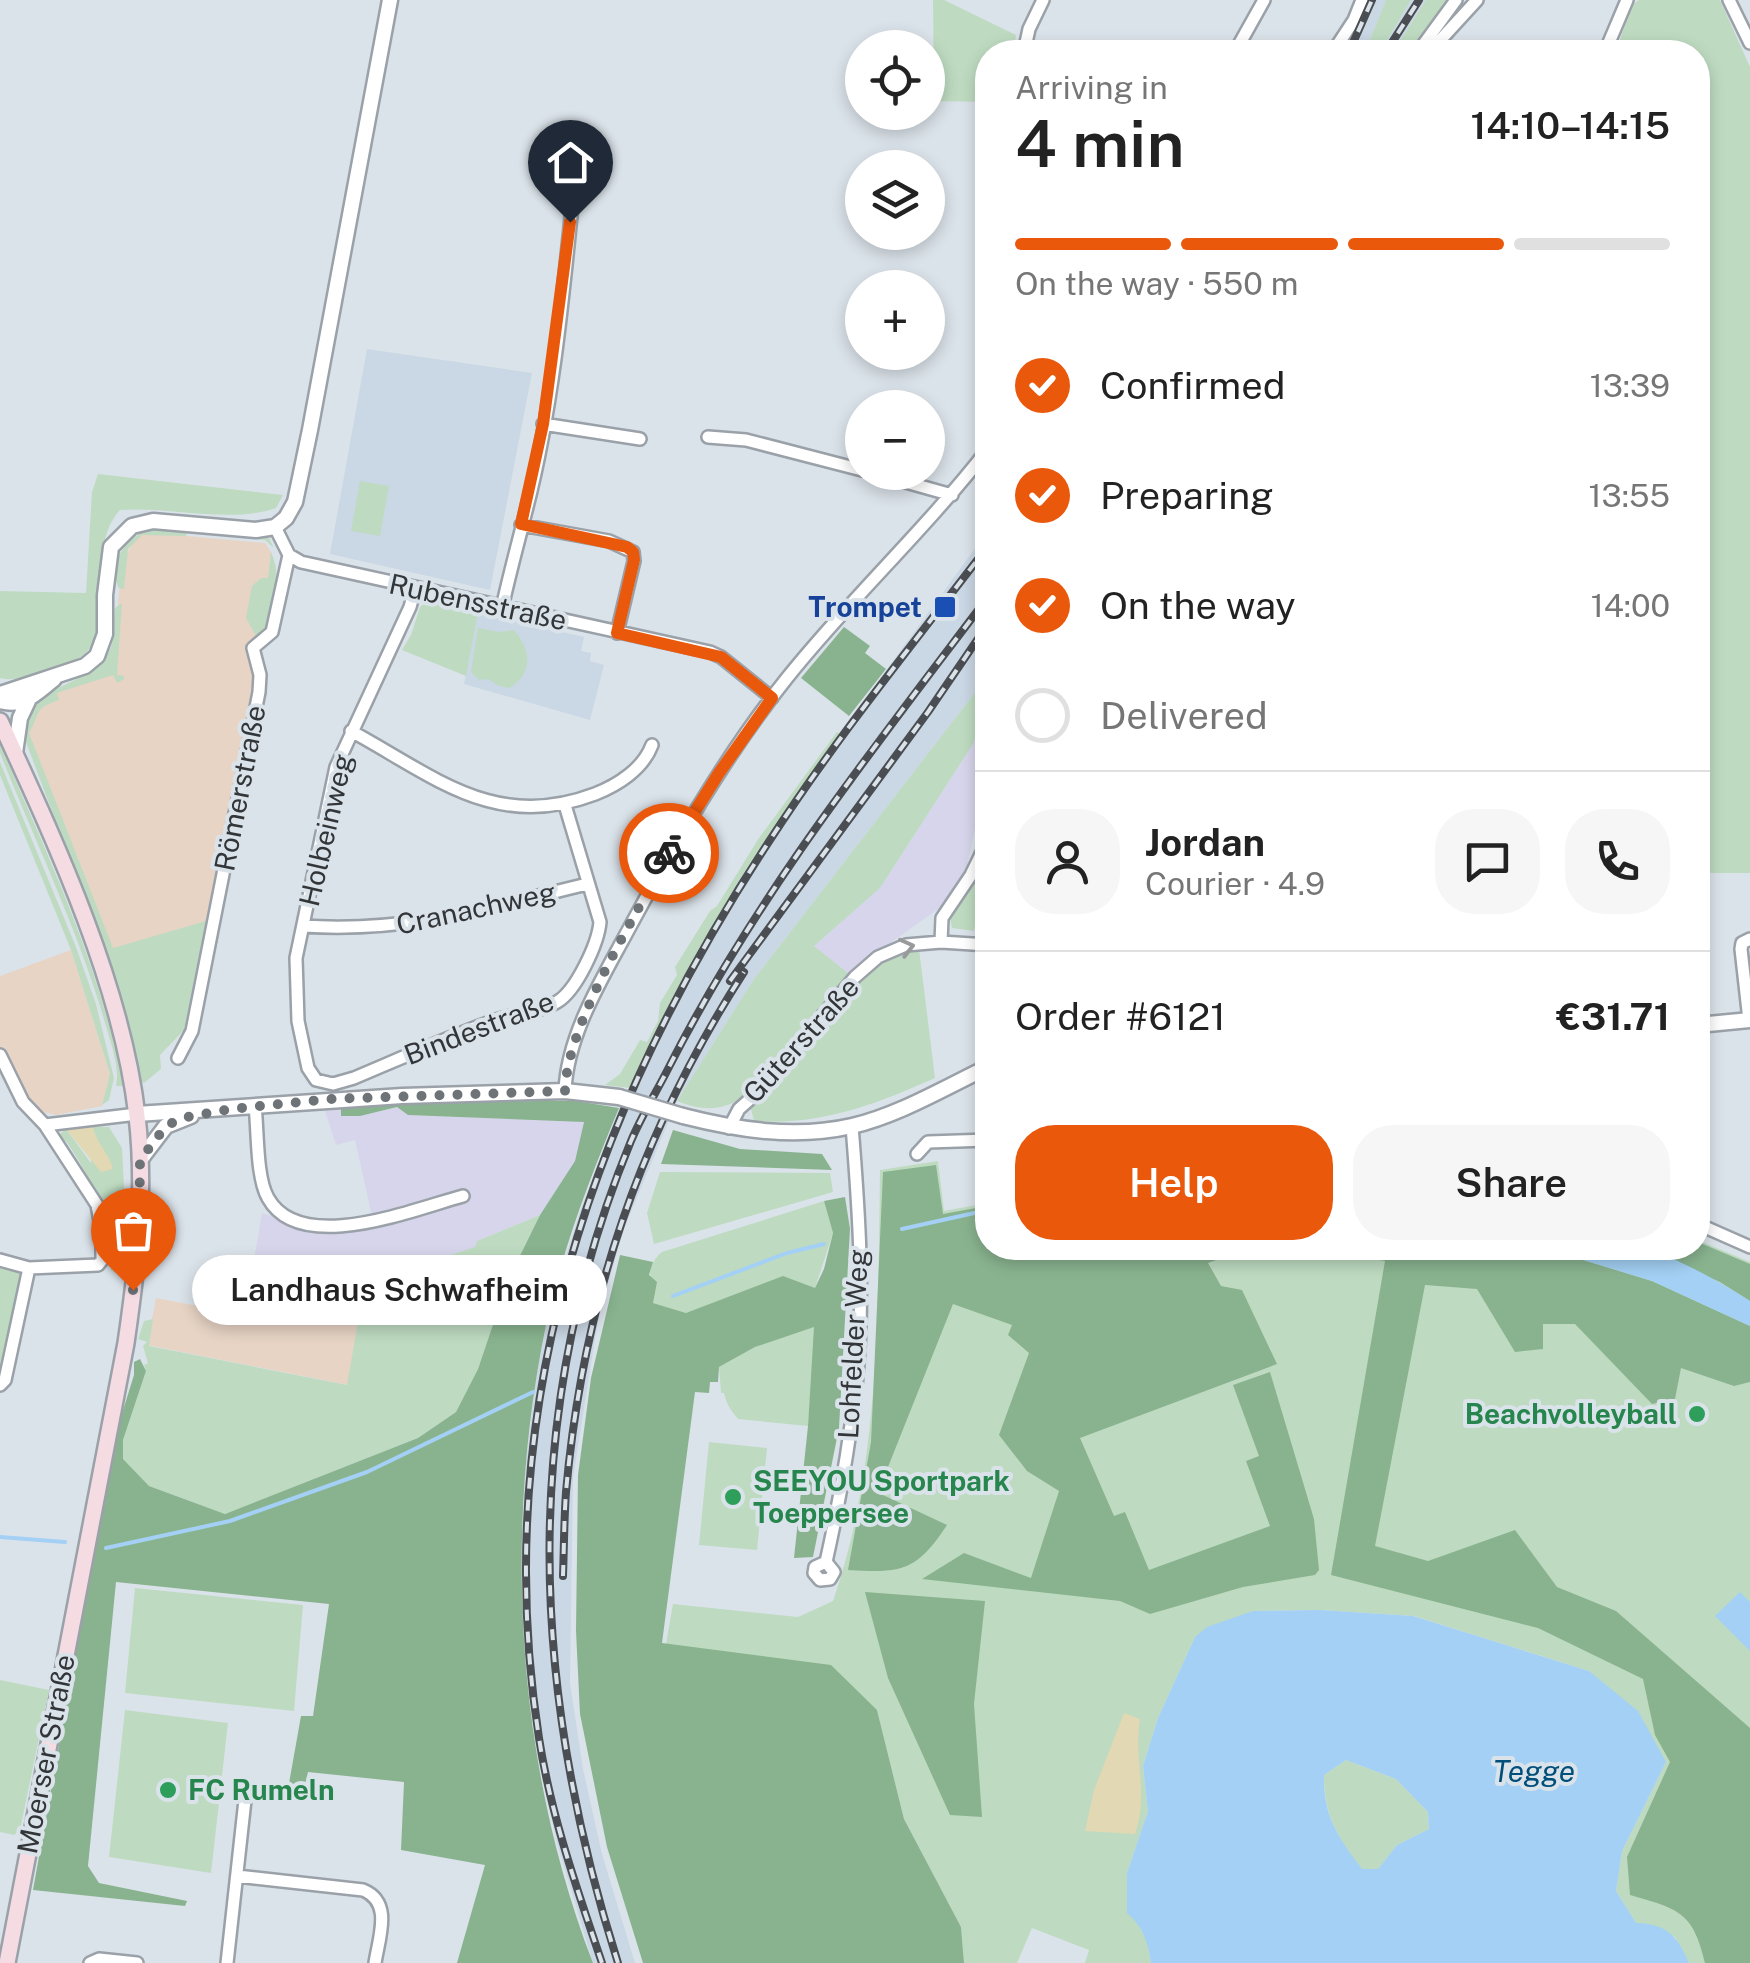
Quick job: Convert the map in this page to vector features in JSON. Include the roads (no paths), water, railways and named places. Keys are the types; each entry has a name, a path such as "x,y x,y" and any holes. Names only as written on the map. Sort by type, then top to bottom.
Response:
{"main road":[{"name":"Moerser Straße","path":"0,720 45,820 108,984 137,1114 140,1160 139,1248 126,1343 7,1963"}],"street":[{"path":"0,697 36,680 54,678 85,666 97,656 104,645 108,558 111,547 124,532 153,521 256,530 274,527 286,518 294,502 310,430 390,0"},
{"path":"1027,40 1044,0"},
{"path":"1242,40 1264,0"},
{"path":"1341,40 1362,0"},
{"path":"1426,40 1456,0"},
{"path":"1440,40 1476,0"},
{"path":"1610,40 1627,0"},
{"path":"1729,0 1750,43"},
{"path":"502,608 543,424 576,176"},
{"path":"543,424 640,439"},
{"path":"708,437 746,440 845,466"},
{"path":"565,1091 566,1074 586,1013 671,850 772,698 975,466"},
{"path":"937,490 952,494"},
{"path":"521,524 610,541 633,552 617,633"},
{"path":"274,527 290,555"},
{"name":"Rubensstraße","path":"290,555 301,562 415,590 721,657 772,698"},
{"name":"Römerstraße","path":"178,1058 192,1031 259,692 260,675 253,648 272,632 290,555"},
{"name":"Holbeinweg","path":"316,1080 308,1068 298,1021 296,958 336,767 415,590"},
{"path":"14,752 20,718 28,701 54,678"},
{"path":"0,697 12,704 28,701"},
{"path":"351,731 449,789 490,803 565,806 614,787 647,759 652,746"},
{"name":"Bindestraße","path":"316,1080 333,1084 354,1078 492,1020 557,1002 576,980 599,937 600,922 565,806"},
{"path":"941,942 942,918 975,865"},
{"name":"Cranachweg","path":"304,926 350,929 438,921 587,884"},
{"path":"1710,1024 1750,1020 1741,949 1742,943 1750,939"},
{"name":"Güterstraße","path":"729,1128 739,1110 878,957 906,944 975,944"},
{"path":"0,1054 24,1102 45,1125 98,1205 102,1232 102,1260 98,1265 29,1268 0,1260"},
{"path":"140,1160 166,1126 182,1118 255,1106 330,1099 565,1091 619,1097 729,1128 788,1132 852,1126 975,1073"},
{"path":"255,1106 260,1164 268,1198 284,1214 303,1224 333,1229 463,1196"},
{"path":"45,1125 137,1114 231,1109"},
{"name":"Lohfelder Weg","path":"826,1562 842,1489 856,1383 860,1243 852,1126"},
{"path":"916,1154 928,1142 975,1140"},
{"path":"1710,1230 1750,1248"},
{"path":"0,1385 6,1380 29,1268"},
{"path":"227,1963 246,1791"},
{"path":"237,1876 363,1890 375,1895 382,1904 375,1963"},
{"path":"90,1963 137,1963"}],"water":[{"path":"1583,1260 1675,1260 1750,1301 1750,1326 1652,1281"},
{"path":"1740,1592 1750,1602 1750,1651 1715,1616"},
{"name":"Tegge","path":"1320,1610 1413,1616 1589,1671 1638,1711 1666,1762 1622,1851 1616,1891 1636,1923 1670,1933 1689,1963 1151,1963 1144,1935 1127,1913 1127,1873 1148,1811 1143,1766 1158,1718 1195,1637 1207,1627 1253,1611","holes":["1346,1760 1396,1779 1428,1812 1429,1829 1397,1845 1378,1869 1362,1869 1334,1825 1326,1802 1324,1775"]}],"waterway":[{"path":"902,1229 975,1213"},
{"path":"673,1296 787,1253 824,1244"},
{"path":"106,1548 230,1521 367,1472 533,1392"},
{"path":"0,1537 65,1542"}],"railway":[{"path":"1354,40 1372,0"},
{"path":"1394,40 1419,0"},
{"path":"602,1963 550,1796 539,1738 527,1616 528,1498 542,1381 568,1268 605,1157 651,1049 707,943 822,765 975,563"},
{"path":"618,1963 589,1860 567,1756 554,1653 550,1550 554,1447 569,1345 595,1243 635,1131 739,943 818,825 975,614"},
{"path":"730,981 975,643"},
{"path":"563,1576 574,1421 602,1286 646,1157 707,1033 744,972"}],"place":[{"name":"Trompet","path":"945,607"},
{"name":"Landhaus Schwafheim","path":"133,1290"},
{"name":"Beachvolleyball","path":"1697,1414"},
{"name":"SEEYOU Sportpark Toeppersee","path":"733,1497"},
{"name":"FC Rumeln","path":"168,1790"}]}
